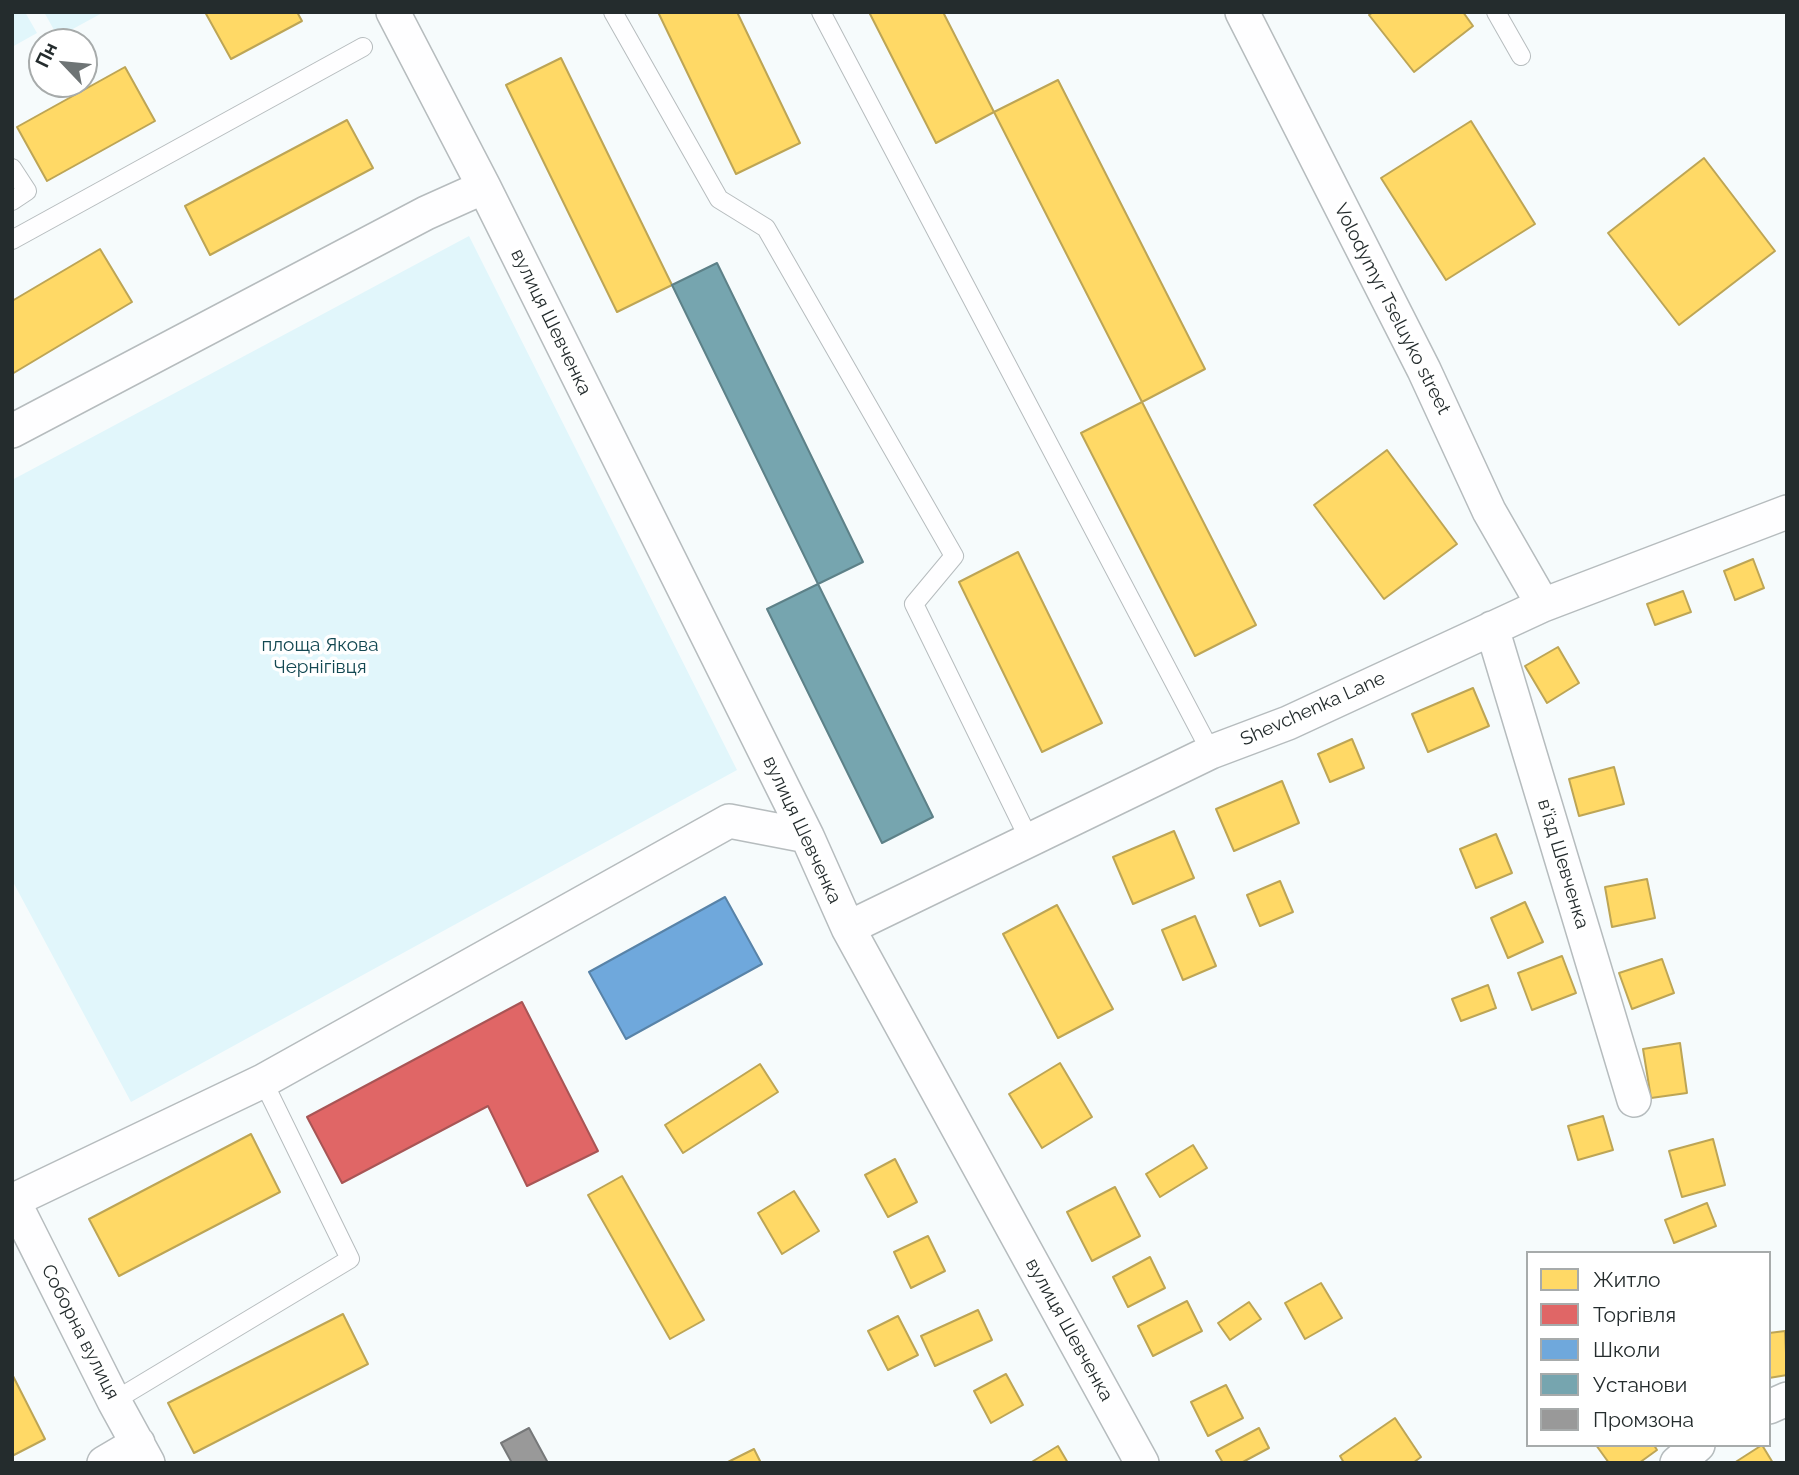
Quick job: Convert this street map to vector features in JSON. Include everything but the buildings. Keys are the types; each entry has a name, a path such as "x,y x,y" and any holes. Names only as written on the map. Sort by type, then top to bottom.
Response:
{"street":[{"name":"вулиця Шевченка","path":"393,12 484,187 807,836 848,928 1142,1463"},
{"name":"Volodymyr Tseluyko street","path":"1241,12 1424,370 1489,511 1543,606"},
{"path":"12,431 426,213 484,187"},
{"name":"Shevchenka Lane","path":"848,928 1211,752 1288,723 1543,606 1787,512"},
{"name":"в'їзд Шевченка","path":"1492,628 1634,1100"},
{"path":"13,1200 262,1081 729,821 807,836"},
{"name":"Соборна вулиця","path":"13,1200 143,1453"},
{"path":"1677,1463 1696,1447"},
{"path":"104,1463 143,1453"}],"lane":[{"path":"613,12 719,199 766,228 954,555 914,604 1029,839"},
{"path":"821,12 1211,752"},
{"path":"1496,12 1521,56"},
{"path":"12,240 363,47"},
{"path":"12,168 27,191 12,201"},
{"path":"114,1401 350,1259 262,1081"}],"green space":[{"path":"12,12 25,12 34,28 28,28 28,38 12,47"},
{"path":"44,12 104,12 75,28 53,28"},
{"name":"площа Якова Чернігівця","path":"469,236 737,770 131,1102 12,880 12,480"}]}
